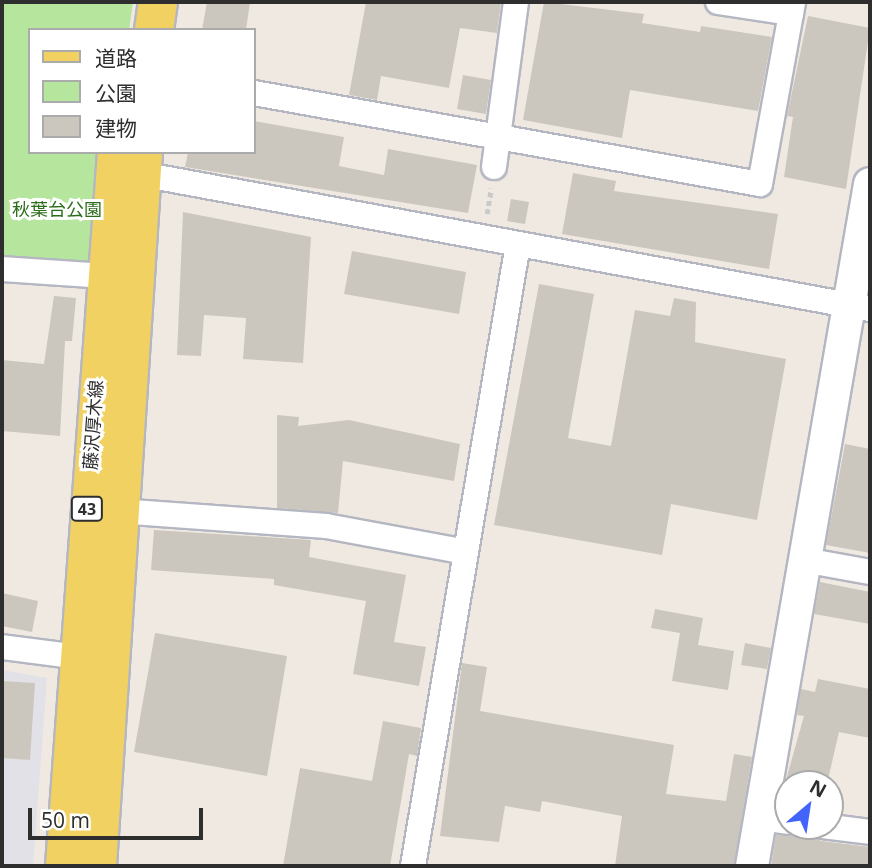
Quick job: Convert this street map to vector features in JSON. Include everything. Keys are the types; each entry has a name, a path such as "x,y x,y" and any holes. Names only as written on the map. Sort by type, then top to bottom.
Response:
{"main road":[{"path":"129,28 133,2"},
{"path":"155,28 158,2"},
{"name":"藤沢厚木線","path":"97,866 94,659 105,276 134,160"},
{"name":"藤沢厚木線","path":"65,866 118,511 134,160"}],"street":[{"path":"494,167 516,2"},
{"path":"256,93 760,184 792,7 718,2"},
{"path":"134,160 484,237 860,307"},
{"path":"780,770 804,560 860,307 870,184"},
{"path":"413,866 519,244"},
{"path":"2,269 105,276"},
{"path":"118,511 326,526 466,552"},
{"path":"804,560 870,572"},
{"path":"2,647 94,659"},
{"path":"752,866 774,820"},
{"path":"844,829 870,832"}],"path":[{"path":"484,237 494,167"}],"shaded area":[{"path":"2,670 47,678 33,866 2,866"}],"green space":[{"name":"秋葉台公園","path":"2,2 133,2 129,28 28,28 28,154 117,154 105,276 2,269"}],"building":[{"path":"207,2 250,2 246,28 202,28"},
{"path":"366,2 501,2 497,33 460,28 449,88 381,76 377,100 349,95"},
{"path":"544,2 644,14 642,23 700,32 701,26 772,37 758,111 630,90 622,138 523,120"},
{"path":"808,16 870,28 846,189 784,177 793,117 787,116"},
{"path":"463,75 491,80 486,114 457,109"},
{"path":"256,121 344,137 339,166 384,175 388,149 477,165 468,213 185,167 188,154 256,154"},
{"path":"573,173 616,181 614,191 778,214 769,269 562,234"},
{"path":"511,199 529,202 525,224 507,221"},
{"path":"183,212 311,237 303,363 243,359 246,318 204,315 201,356 177,355"},
{"path":"352,251 466,272 459,314 344,294"},
{"path":"539,284 594,294 568,438 611,446 635,310 670,316 674,298 696,302 695,342 786,359 757,520 671,504 662,555 494,525"},
{"path":"54,296 76,298 72,341 65,341 60,436 2,431 2,360 44,364"},
{"path":"277,415 299,417 298,426 349,420 460,444 454,481 343,461 338,513 277,508"},
{"path":"845,444 870,449 870,553 826,545"},
{"path":"154,530 311,540 309,557 406,575 394,642 426,647 419,686 353,674 366,601 274,585 274,579 151,570"},
{"path":"820,582 870,592 870,624 814,614"},
{"path":"2,593 38,601 32,632 2,626"},
{"path":"655,609 703,618 698,645 734,651 728,690 672,681 680,633 651,628"},
{"path":"155,633 287,656 267,776 134,752"},
{"path":"745,643 771,648 767,669 741,665"},
{"path":"462,663 487,667 480,711 674,745 666,794 726,801 734,754 752,757 734,866 615,866 622,816 542,801 540,812 505,806 499,842 440,836"},
{"path":"818,679 870,689 870,738 839,732 830,770 789,770 804,716 797,715 801,689 815,692"},
{"path":"2,681 35,683 30,760 2,758"},
{"path":"383,721 421,728 417,756 409,754 390,866 283,866 300,768 372,781"},
{"path":"775,840 819,840 870,847 870,866 771,866"}]}
